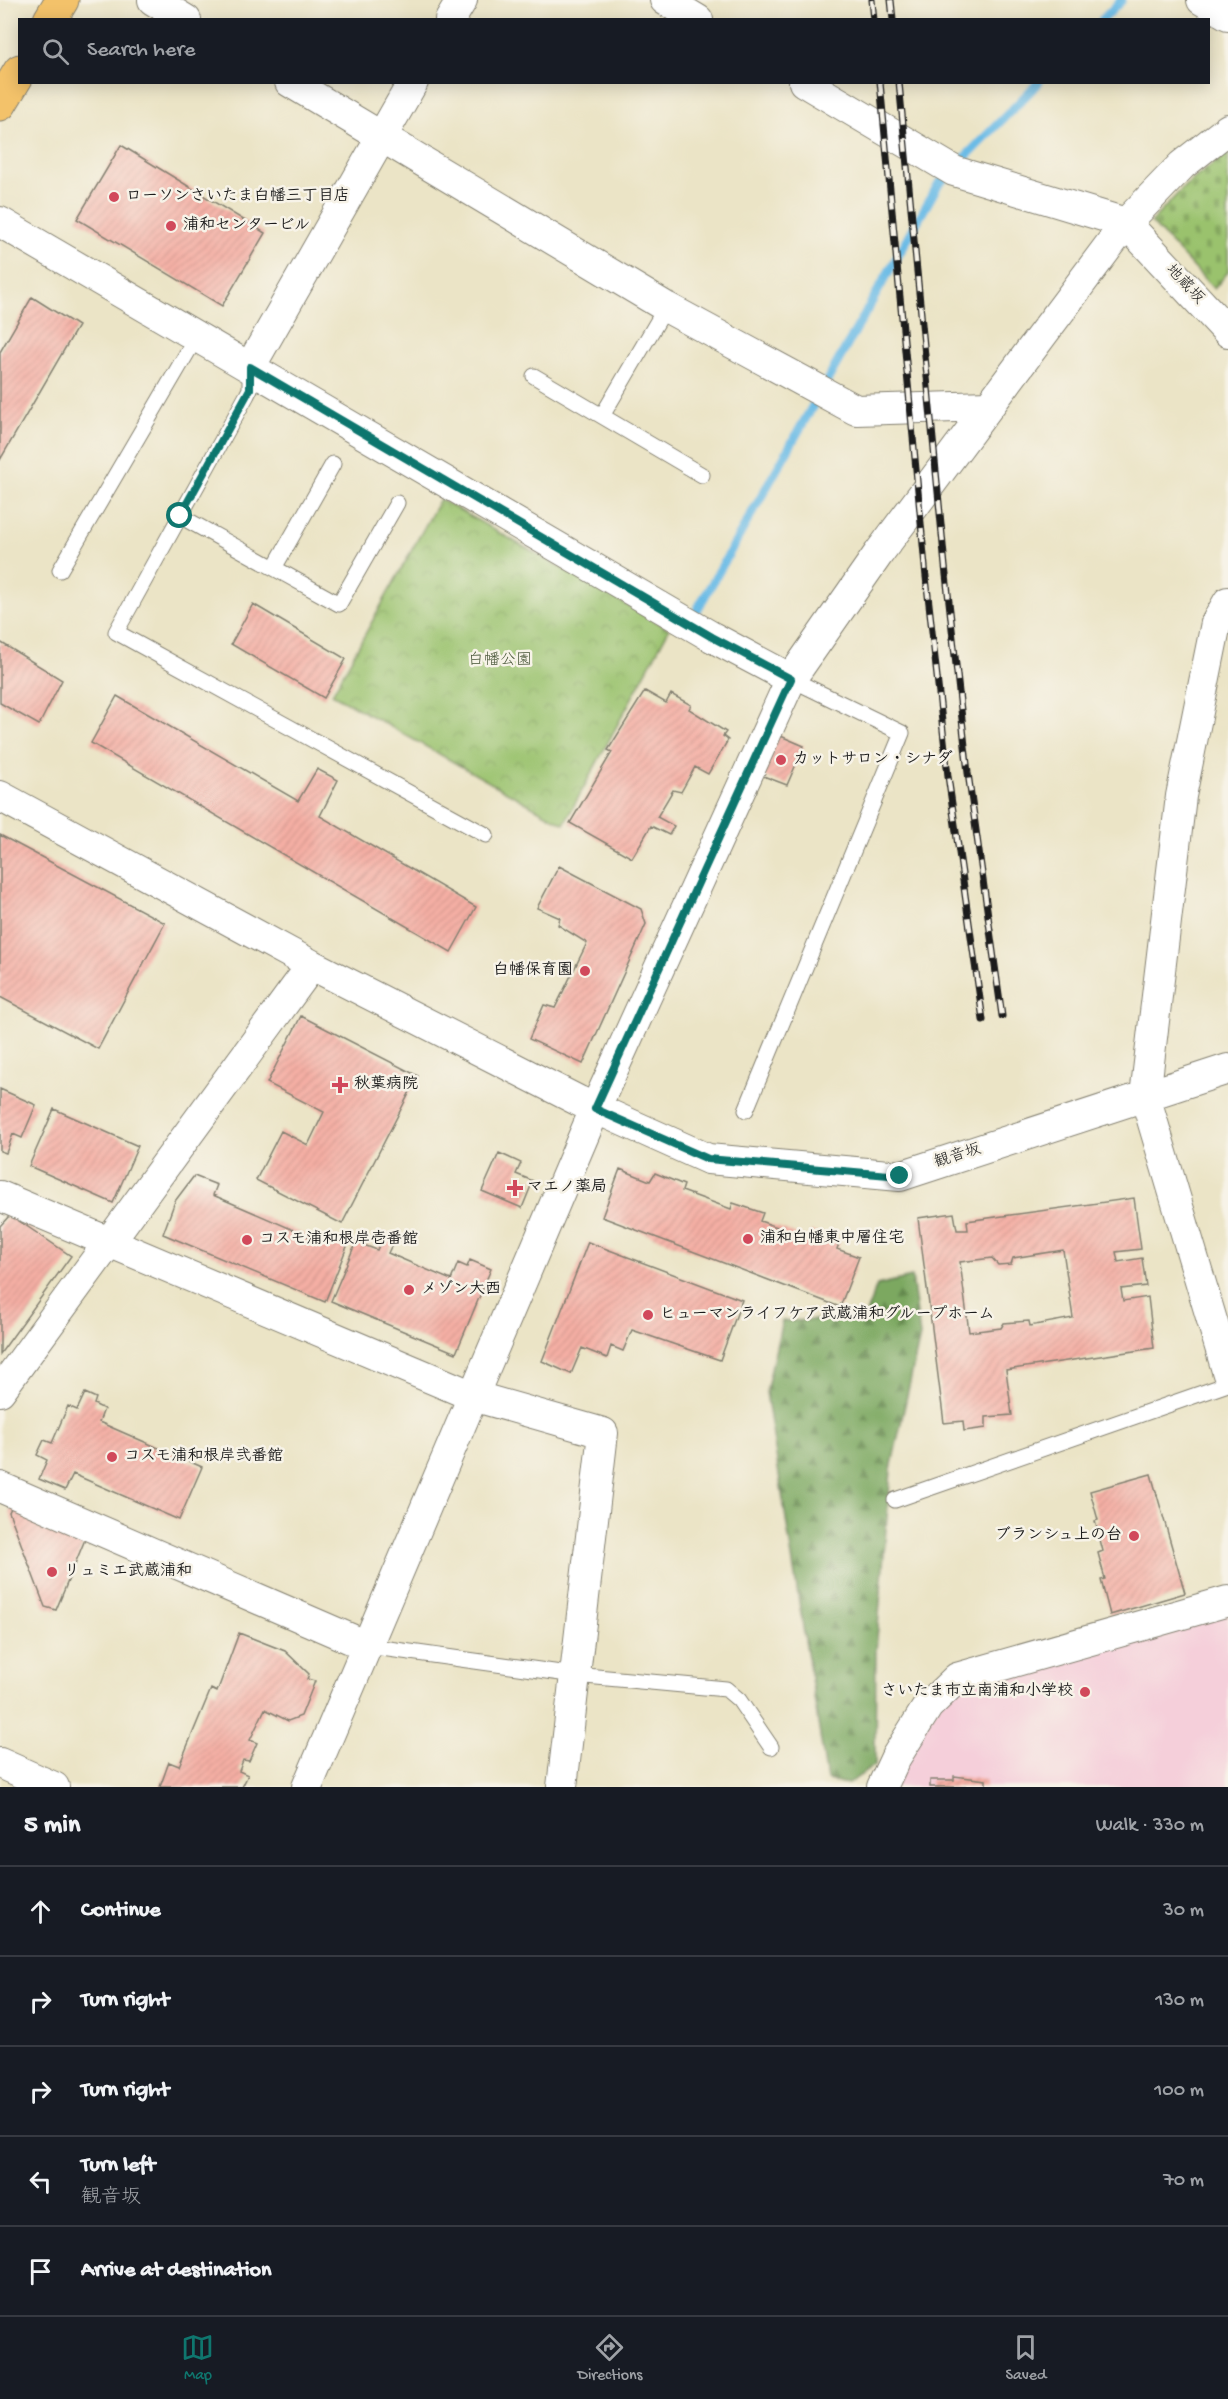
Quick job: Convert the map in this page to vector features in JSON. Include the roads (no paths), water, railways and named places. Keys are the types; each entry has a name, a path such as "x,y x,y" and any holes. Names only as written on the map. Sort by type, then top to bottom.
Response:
{"highway":[{"path":"51,18 62,0"},
{"path":"0,104 18,74"}],"street":[{"path":"153,0 183,18"},
{"path":"451,18 462,0"},
{"path":"665,0 695,18"},
{"path":"1202,0 1228,15"},
{"path":"293,84 666,307 856,410 989,406"},
{"path":"250,367 412,84"},
{"path":"807,84 954,171 1133,230"},
{"path":"307,1787 595,1109 791,679 879,553 989,406 1133,230 1182,165 1228,129"},
{"path":"0,222 712,637 791,679"},
{"name":"地蔵坂","path":"1133,230 1228,332"},
{"path":"1228,602 1216,623 1181,796 1145,1096 1222,1333 1228,1374"},
{"name":"観音坂","path":"0,796 312,965 595,1109 708,1159 900,1176 1228,1068"},
{"path":"0,1390 312,965"},
{"path":"0,1196 473,1396 603,1433 562,1787"},
{"path":"0,1487 367,1646"},
{"path":"882,1787 896,1757 928,1706 957,1678 1228,1601"},
{"path":"0,1764 54,1787"}],"lane":[{"path":"602,416 666,307"},
{"path":"60,570 197,336"},
{"path":"250,367 250,389 116,632 486,835"},
{"path":"534,376 702,475"},
{"path":"274,568 333,464"},
{"path":"180,516 339,604 397,503"},
{"path":"746,1110 902,733 791,679"},
{"path":"895,1500 1228,1384"},
{"path":"367,1646 575,1675 726,1689 739,1700 771,1747"}],"waterway":[{"path":"1104,18 1122,0"},
{"path":"697,610 938,185 1037,84"}],"railway":[{"path":"872,0 874,18"},
{"path":"891,0 893,18"},
{"path":"880,84 926,577 948,776 983,1020"},
{"path":"899,84 945,566 968,773 1002,1016"}],"place":[{"name":"ローソンさいたま白幡三丁目店","path":"114,197"},
{"name":"浦和センタービル","path":"171,226"},
{"name":"カットサロン・シナダ","path":"781,760"},
{"name":"白幡保育園","path":"585,971"},
{"name":"秋葉病院","path":"340,1085"},
{"name":"マエノ薬局","path":"515,1188"},
{"name":"浦和白幡東中層住宅","path":"748,1239"},
{"name":"コスモ浦和根岸壱番館","path":"247,1240"},
{"name":"メゾン大西","path":"409,1290"},
{"name":"ヒューマンライフケア武蔵浦和グループホーム","path":"648,1315"},
{"name":"コスモ浦和根岸弐番館","path":"112,1457"},
{"name":"ブランシュ上の台","path":"1134,1536"},
{"name":"リュミエ武蔵浦和","path":"52,1572"},
{"name":"さいたま市立南浦和小学校","path":"1085,1692"}],"park label":[{"name":"白幡公園","path":"500,661"}]}
